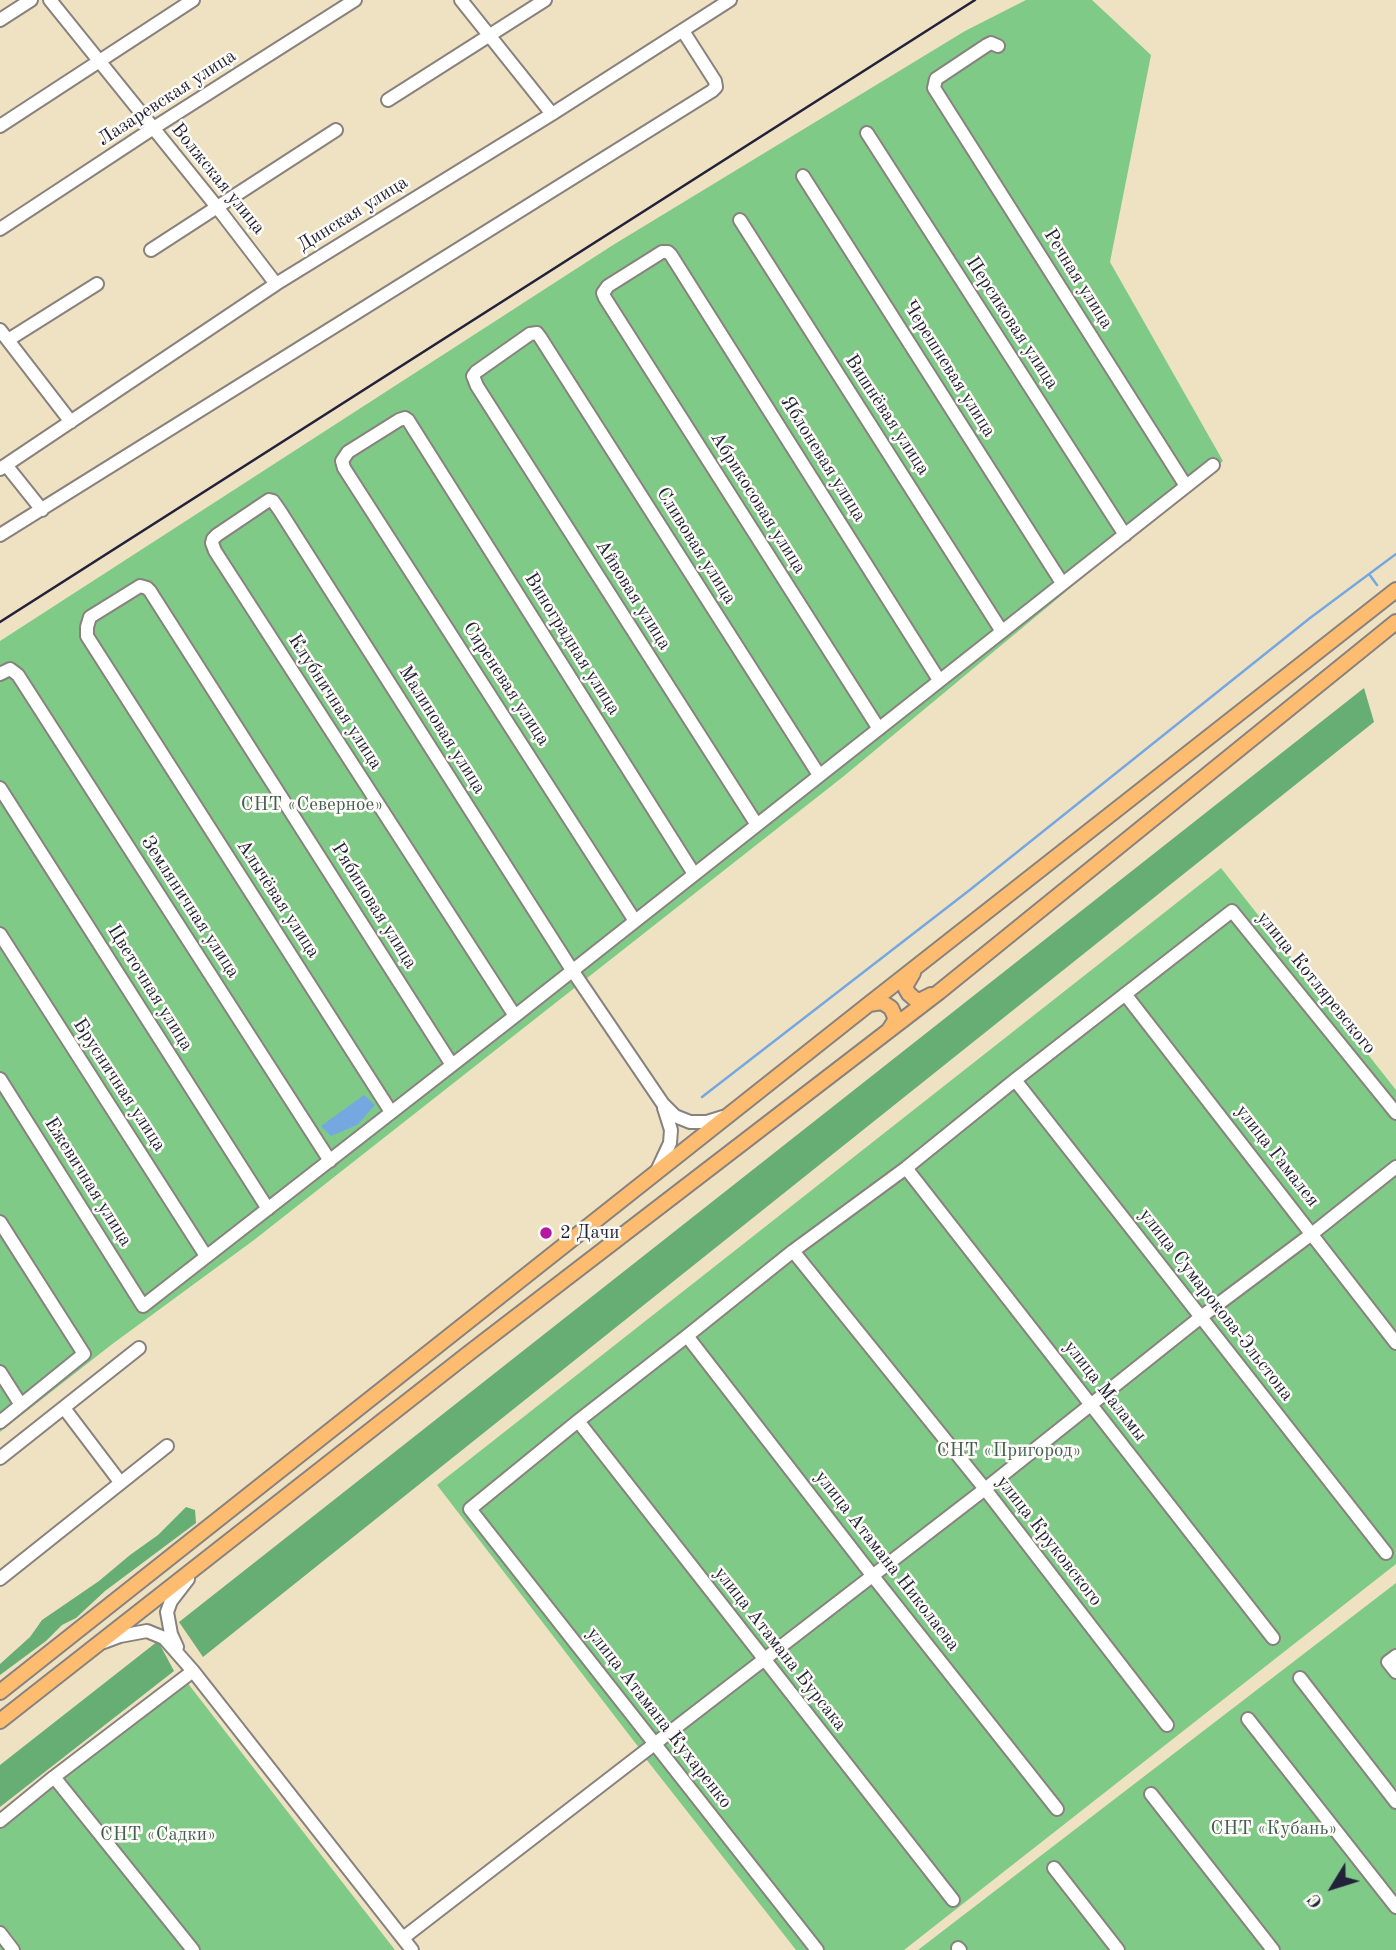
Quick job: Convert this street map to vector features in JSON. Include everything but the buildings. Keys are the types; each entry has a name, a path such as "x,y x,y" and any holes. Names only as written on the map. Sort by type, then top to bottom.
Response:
{"main road":[{"path":"0,1692 1396,590"},
{"path":"0,1721 469,1353 939,992 1395,622"},
{"path":"918,966 906,985 909,994 916,1000 921,1000 939,992"},
{"path":"869,1004 883,1002 891,1008 896,1019 888,1032"}],"street":[{"path":"0,20 31,0"},
{"name":"Волжская улица","path":"50,0 276,284"},
{"path":"0,126 193,0"},
{"name":"Лазаревская улица","path":"0,229 355,0"},
{"path":"461,0 552,114"},
{"path":"388,100 545,0"},
{"name":"Динская улица","path":"3,467 276,284 552,114 730,0"},
{"path":"0,535 712,91 716,87 715,81 682,31"},
{"name":"Речная улица","path":"998,46 991,43 987,45 936,79 934,83 937,93 1186,486"},
{"path":"151,250 336,130"},
{"name":"Персиковая улица","path":"867,133 1125,535"},
{"name":"Черешневая улица","path":"803,176 1062,583"},
{"name":"Вишнёвая улица","path":"740,220 1001,631"},
{"name":"Яблоневая улица","path":"605,298 603,293 608,286 662,252 668,252 674,258 939,680"},
{"path":"71,422 4,335 97,284"},
{"name":"Абрикосовая улица","path":"605,298 879,729"},
{"name":"Айвовая улица","path":"540,337 530,334 475,372 473,376 477,386 757,825"},
{"name":"Сливовая улица","path":"540,337 819,775"},
{"name":"Сиреневая улица","path":"417,435 408,420 399,420 348,452 342,461 344,468 635,921"},
{"name":"Виноградная улица","path":"417,435 695,874"},
{"path":"206,1256 515,1016 1213,465"},
{"path":"3,467 41,510"},
{"name":"Клубничная улица","path":"280,510 273,501 264,502 217,535 212,543 215,551 515,1016"},
{"name":"Малиновая улица","path":"280,510 572,970 663,1104"},
{"name":"Рябиновая улица","path":"88,636 90,617 140,586 150,591 452,1065"},
{"name":"Алычёвая улица","path":"88,636 391,1112"},
{"name":"Земляничная улица","path":"0,674 10,669 18,675 330,1161"},
{"name":"Цветочная улица","path":"0,788 268,1209"},
{"name":"улица Котляревского","path":"1125,994 1232,911 1396,1113"},
{"name":"Брусничная улица","path":"0,934 206,1256"},
{"path":"578,1421 1125,994"},
{"name":"улица Гамалея","path":"1125,994 1396,1343"},
{"name":"Ежевичная улица","path":"0,1079 143,1306 206,1256"},
{"name":"улица Сумарокова-Эльстона","path":"1015,1080 1386,1553"},
{"path":"663,1104 675,1116 690,1122 707,1122 728,1116"},
{"path":"656,1173 670,1143 671,1130 663,1104"},
{"path":"403,1938 764,1661 1396,1167"},
{"name":"улица Маламы","path":"905,1168 1273,1637"},
{"path":"0,1222 83,1354 0,1422"},
{"name":"улица Круковского","path":"793,1251 985,1489 1167,1725"},
{"name":"улица Атамана Николаева","path":"687,1336 872,1576 1057,1809"},
{"path":"0,1458 139,1348"},
{"path":"0,1372 21,1405"},
{"path":"64,1408 120,1482"},
{"name":"улица Атамана Кухаренко","path":"578,1421 470,1509 817,1950"},
{"name":"улица Атамана Бурсака","path":"578,1421 953,1900"},
{"path":"0,1579 167,1446"},
{"path":"181,1657 171,1634 167,1612 171,1601 202,1562"},
{"path":"93,1647 120,1636 147,1631 164,1638 193,1671 412,1950"},
{"path":"0,1821 193,1671"},
{"path":"1300,1678 1396,1802"},
{"path":"1248,1719 1396,1907"},
{"path":"54,1777 192,1950"},
{"path":"1151,1794 1273,1950"},
{"path":"1054,1868 1118,1950"},
{"path":"0,1933 13,1950"}],"green space":[{"name":"СНТ «Северное»","path":"1026,0 1092,0 1151,55 1110,262 1223,461 844,776 254,1240 111,1345 0,1432 0,641 613,245 965,31"},
{"path":"1364,688 1374,722 203,1657 179,1622"},
{"name":"СНТ «Пригород»","path":"1221,868 1396,1090 1396,1564 904,1950 796,1950 437,1485"},
{"path":"186,1507 195,1510 196,1523 0,1675 0,1664 30,1637 42,1620 99,1581 158,1535"},
{"name":"СНТ «Кубань»","path":"1396,1583 1396,1950 918,1950"},
{"path":"158,1641 174,1671 0,1807 0,1765"},
{"name":"СНТ «Садки»","path":"179,1672 395,1950 0,1950 0,1813"}],"water":[{"path":"364,1095 375,1105 357,1125 331,1136 321,1126"}],"waterway":[{"path":"702,1097 971,889 1310,618 1396,554"},
{"path":"1369,574 1377,585"}],"railway":[{"path":"0,622 975,0"}],"place":[{"name":"2 Дачи","path":"546,1233"}]}
